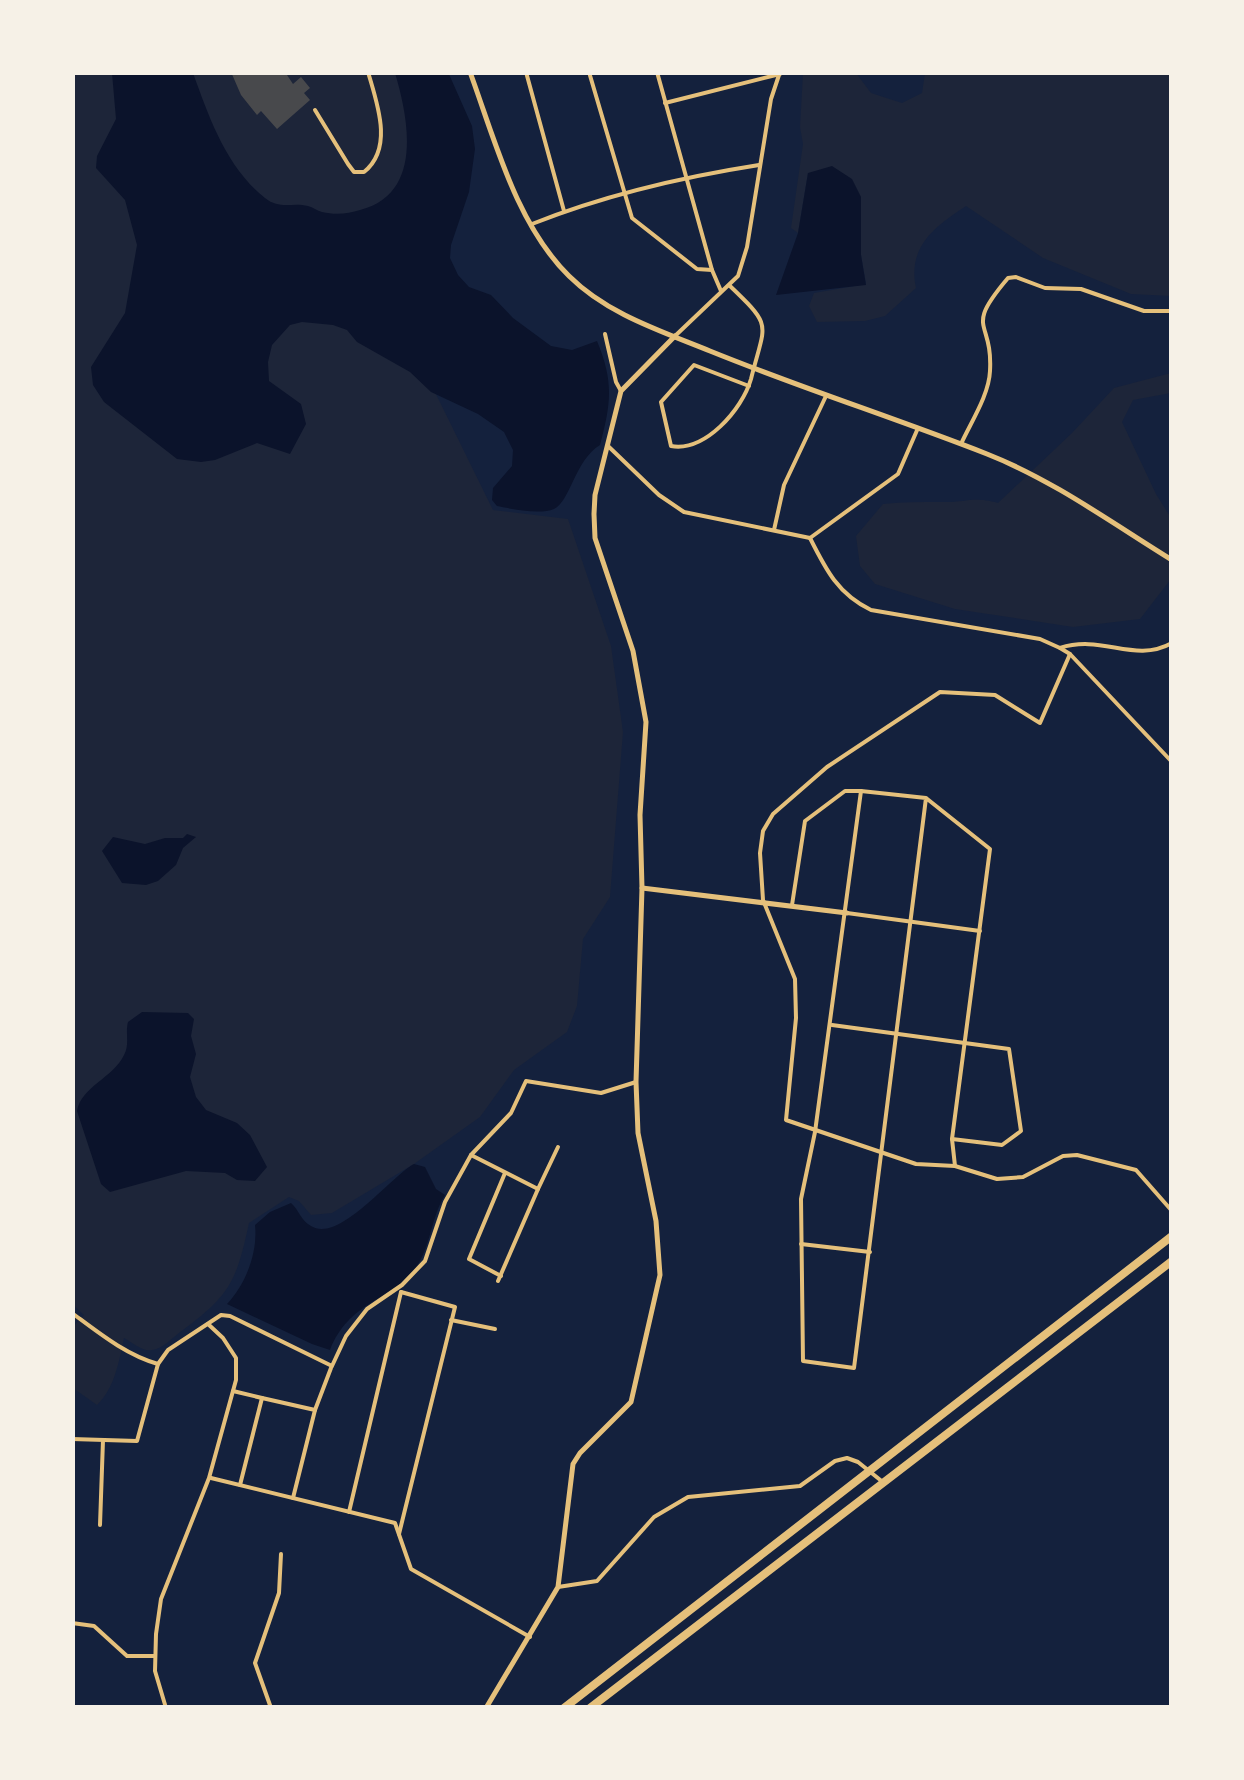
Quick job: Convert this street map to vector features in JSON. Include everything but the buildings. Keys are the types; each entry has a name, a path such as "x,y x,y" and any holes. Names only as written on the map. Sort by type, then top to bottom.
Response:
{"main road":[{"path":"564,1708 1172,1236"},
{"path":"590,1708 1172,1261"}],"street":[{"path":"315,110 354,172 364,172 375,160 380,137 379,110 368,72"},
{"path":"470,72 532,224 554,258 590,294 674,336 960,444 1041,479 1172,560"},
{"path":"526,72 564,211"},
{"path":"589,72 632,218 697,269 712,270"},
{"path":"657,72 712,270 721,290"},
{"path":"665,103 780,74"},
{"path":"486,1708 558,1587 573,1464 631,1402 660,1276 656,1221 638,1133 636,1082 642,888 640,815 646,722 633,651 595,538 595,494 622,391 738,276 747,247 771,99 780,74"},
{"path":"532,224 564,211 688,176 759,166"},
{"path":"960,444 990,373 980,320 988,301 1008,278 1016,277 1044,288 1081,289 1144,311 1172,311"},
{"path":"730,286 761,316 764,328 753,368 749,386 746,396 707,438 683,448 671,446 661,402 694,364 749,386"},
{"path":"605,334 616,382 622,391"},
{"path":"774,530 784,486 826,396"},
{"path":"608,446 673,507 810,538 898,474 918,428"},
{"path":"810,538 828,576 850,600 870,610 1040,639 1070,654 1172,762"},
{"path":"1060,648 1096,642 1144,652 1170,644 1172,654"},
{"path":"1070,654 1040,722 996,695 940,692 827,767 772,814 763,831 763,900 795,979 796,1018 786,1120 916,1164 955,1166 997,1179 1014,1179 1063,1156 1077,1155 1136,1170 1172,1212"},
{"path":"792,905 805,821 845,790 926,798 990,849 952,1139 955,1166"},
{"path":"861,792 815,1132 801,1198 803,1361 854,1368 926,798"},
{"path":"642,888 763,900 980,931"},
{"path":"830,1025 1009,1050 1021,1131 1002,1146 952,1139"},
{"path":"293,1498 315,1410 346,1336 367,1308 402,1289 425,1261 445,1202 471,1155 511,1112 526,1081 601,1094 636,1082"},
{"path":"506,1173 469,1260 500,1278 558,1147"},
{"path":"471,1155 538,1189"},
{"path":"802,1244 870,1252"},
{"path":"399,1534 455,1306 402,1289"},
{"path":"348,1512 402,1289"},
{"path":"72,1313 142,1360 158,1364"},
{"path":"72,1440 137,1441 158,1364 168,1350 221,1315 332,1366"},
{"path":"452,1320 495,1329"},
{"path":"166,1708 155,1671 162,1599 209,1478 232,1391 236,1358 208,1324"},
{"path":"232,1391 315,1410"},
{"path":"240,1485 262,1398"},
{"path":"100,1525 104,1440"},
{"path":"558,1587 597,1582 654,1517 688,1497 800,1486 835,1461 847,1458 884,1483"},
{"path":"209,1478 395,1523 412,1569 530,1637"},
{"path":"271,1708 255,1664 279,1593 281,1554"},
{"path":"72,1623 94,1626 127,1656 156,1656"}],"shaded area":[{"path":"448,72 472,126 475,149 469,192 451,245 450,258 458,275 469,287 491,295 513,318 551,346 572,350 597,341 606,369 608,404 600,445 585,460 560,505 541,511 497,506 492,500 493,488 512,466 513,450 504,432 478,414 431,392 410,372 357,342 347,330 333,325 290,325 272,345 269,381 301,404 306,424 290,454 257,443 215,460 177,459 104,402 93,385 91,367 125,313 137,245 125,200 96,168 97,156 116,119 112,73 193,73 220,140 251,186 276,204 302,205 337,214 380,201 394,188 402,172 407,133 395,73"},
{"path":"73,73 413,73 419,147 373,266 493,510 568,519 611,646 623,732 610,897 583,939 577,1006 567,1032 514,1070 480,1117 414,1164 332,1213 311,1215 299,1201 289,1197 249,1223 240,1261 220,1298 159,1348 145,1350 124,1338 112,1382 97,1405 73,1388 72,1328 84,1315 72,1304"},
{"path":"803,73 856,73 871,93 902,103 922,93 925,73 1171,73 1171,296 1131,294 1043,258 966,206 926,239 916,260 916,288 885,316 865,321 817,322 809,306 814,293 866,284 861,255 861,197 808,173 798,233 791,228 803,144"},
{"path":"832,166 852,179 861,197 861,255 866,285 776,295 798,233 808,173"},
{"path":"1171,373 1171,393 1133,400 1122,422 1171,518 1171,579 1140,619 1073,627 955,609 875,584 860,566 856,536 883,504 975,500 998,503 1114,388"},
{"path":"187,834 196,837 183,848 176,865 158,881 146,885 122,883 102,851 113,837 145,844"},
{"path":"142,1012 188,1013 194,1019 191,1036 196,1054 190,1077 196,1097 206,1110 237,1123 250,1135 267,1167 255,1181 237,1180 225,1173 186,1171 110,1192 101,1184 77,1111 85,1095 119,1063 127,1047 128,1022"},
{"path":"414,1164 425,1167 436,1189 445,1195 424,1251 405,1280 348,1321 330,1350 227,1304 249,1267 255,1225 270,1212 291,1203 311,1226 336,1226"}]}
